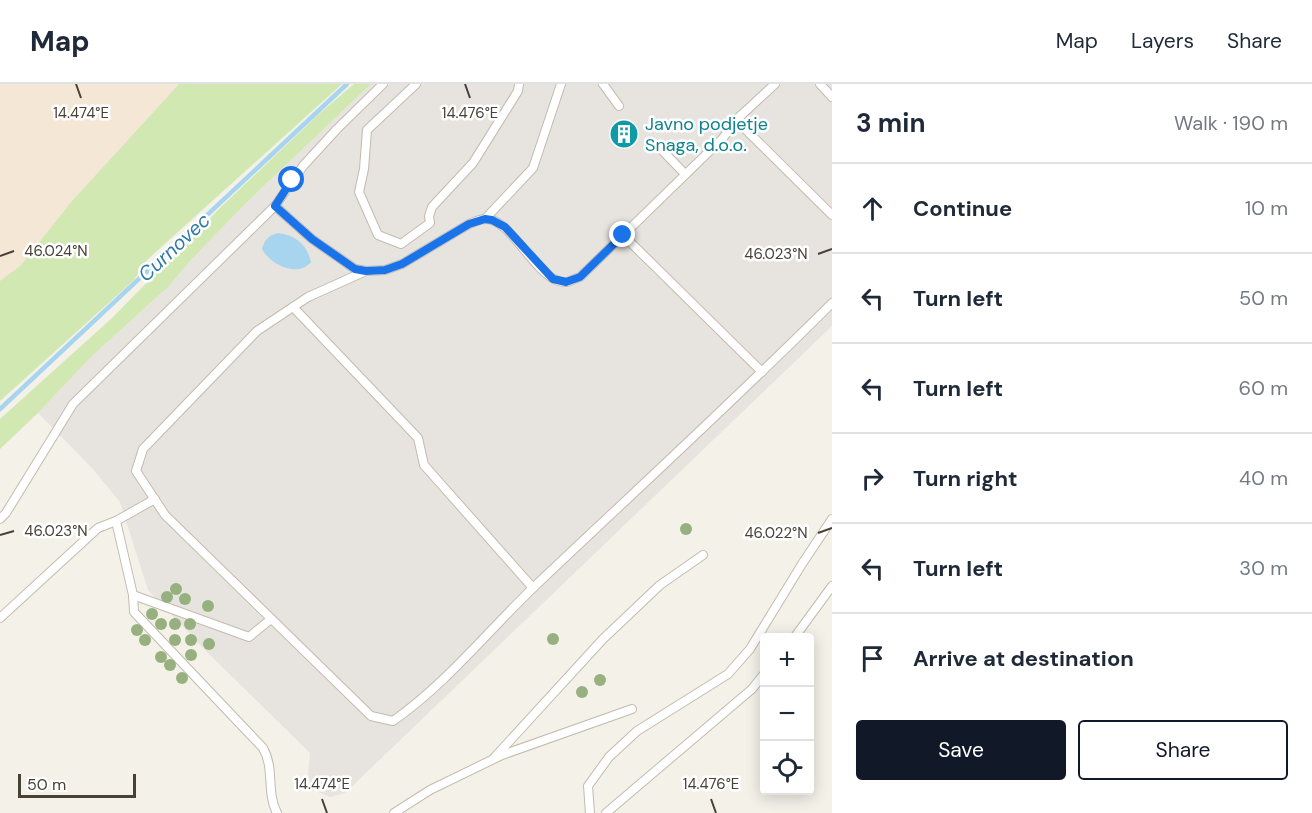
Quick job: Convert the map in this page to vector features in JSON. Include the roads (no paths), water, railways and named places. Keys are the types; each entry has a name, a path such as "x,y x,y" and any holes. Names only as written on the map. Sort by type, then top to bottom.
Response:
{"lane":[{"path":"0,519 6,513 73,404 275,206 303,166 383,84"},
{"path":"416,84 367,130 364,169 359,192 378,235 401,244 430,223 429,216 432,207 473,163 518,91 519,84"},
{"path":"485,219 533,168 561,84"},
{"path":"603,84 620,106"},
{"path":"275,206 312,239 355,269 366,271 385,270 402,264 469,224 485,219 492,220 505,227 553,279 566,282 580,277 723,138 736,120 775,84"},
{"path":"820,84 832,97"},
{"path":"736,120 832,215"},
{"path":"658,146 685,174"},
{"path":"623,235 762,372"},
{"path":"366,271 308,297 257,331 143,450 136,471 165,515 271,619 371,716 393,721 419,703 533,588 832,303"},
{"path":"293,307 418,438 424,465 533,588"},
{"path":"0,618 98,528 116,521 154,499"},
{"path":"590,813 588,786 609,757 638,731 728,674 750,649 832,519"},
{"path":"116,521 133,595 134,612 264,748 271,769 270,798 276,813"},
{"path":"494,758 603,639 660,585 703,555"},
{"path":"798,633 832,586"},
{"path":"133,595 249,638 271,619"},
{"path":"606,813 760,680"},
{"path":"394,813 430,790 494,758 632,709"}],"water":[{"path":"278,233 300,242 311,262 305,267 292,269 285,268 271,260 262,249 267,238"}],"waterway":[{"name":"Curnovec","path":"0,409 347,84"}],"place":[{"name":"Javno podjetje Snaga, d.o.o.","path":"624,134"}]}
